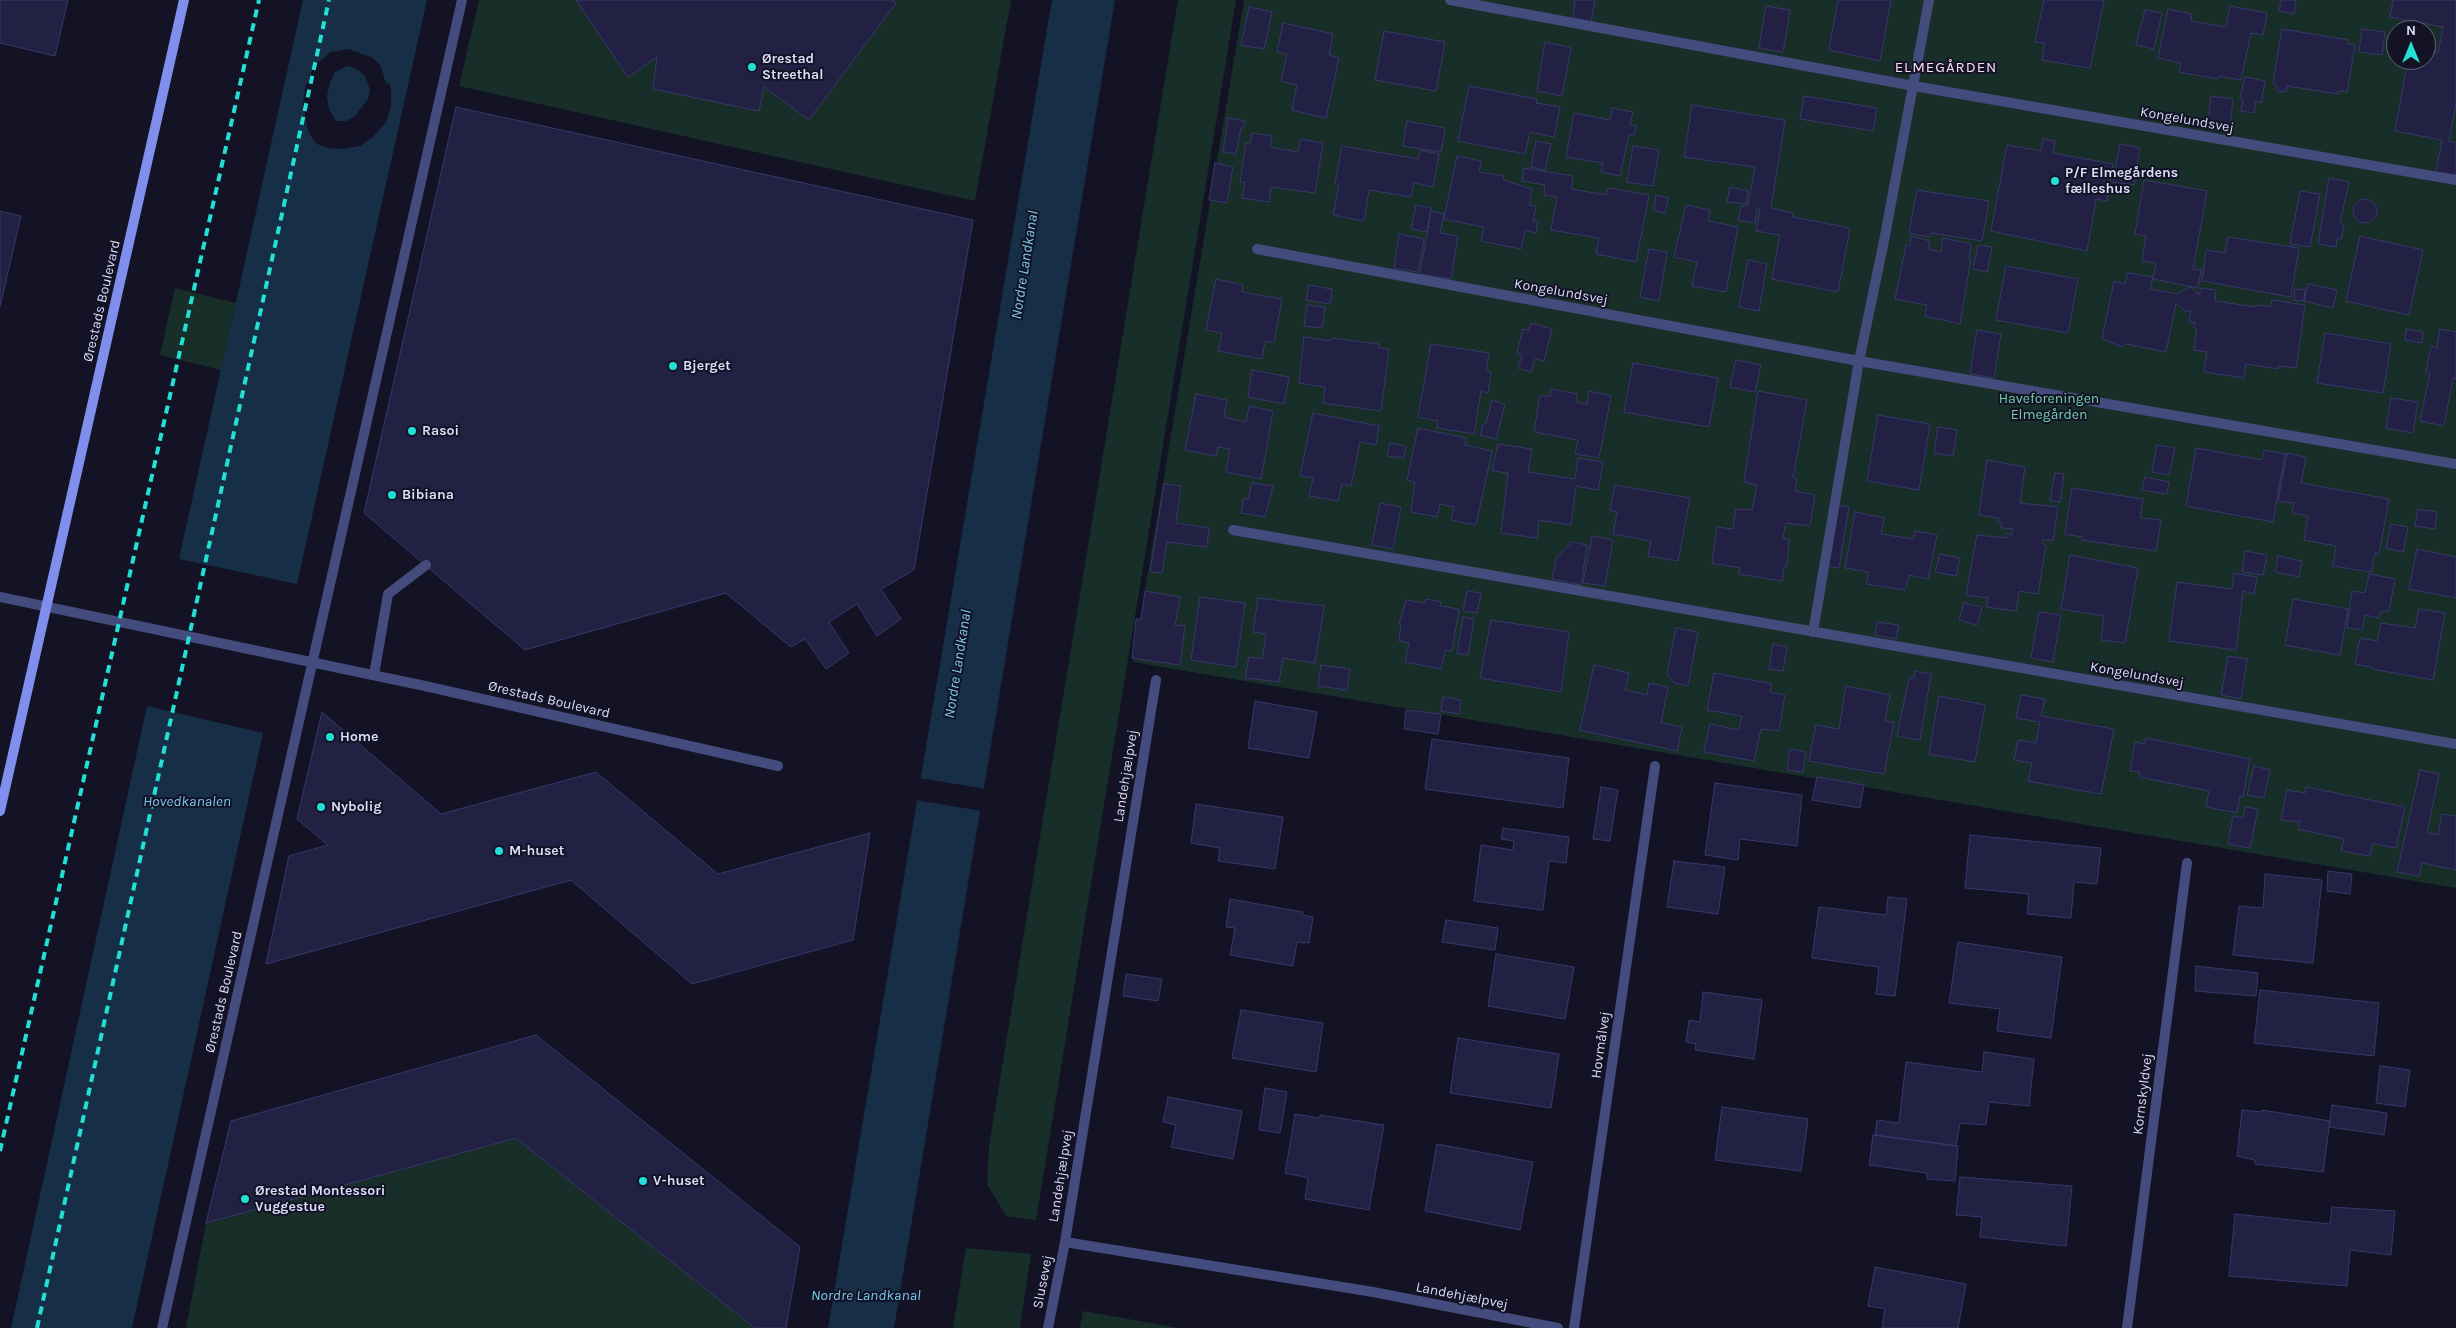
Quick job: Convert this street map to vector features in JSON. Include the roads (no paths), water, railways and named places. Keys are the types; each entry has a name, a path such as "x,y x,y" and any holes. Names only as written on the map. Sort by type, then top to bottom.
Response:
{"street":[{"name":"Ørestads Boulevard","path":"0,811 184,0"},
{"name":"Ørestads Boulevard","path":"162,1328 462,0"},
{"name":"Kongelundsvej","path":"1450,0 1914,86 2456,180"},
{"path":"1813,632 1859,361 1914,86 1929,0"},
{"name":"Kongelundsvej","path":"1257,249 1859,361 2456,464"},
{"name":"Kongelundsvej","path":"1233,530 2456,744"},
{"path":"374,676 388,594 426,565"},
{"path":"0,597 46,608"},
{"name":"Ørestads Boulevard","path":"46,608 313,662 778,766"},
{"name":"Landehjælpvej","path":"1156,680 1065,1242 1373,1292 1558,1328"},
{"name":"Hovmålvej","path":"1574,1328 1655,766"},
{"name":"Kornskyldvej","path":"2127,1328 2187,863"},
{"name":"Slusevej","path":"1048,1328 1065,1242"}],"water":[{"path":"303,0 427,0 297,584 179,559"},
{"name":"Nordre Landkanal","path":"1052,0 1115,0 894,1328 828,1328"},
{"name":"Hovedkanalen","path":"147,706 263,733 132,1328 11,1328"}],"railway":[{"path":"0,1151 259,0"},
{"path":"37,1328 329,0"}],"place":[{"name":"Ørestad Streethal","path":"752,67"},
{"name":"P/F Elmegårdens fælleshus","path":"2055,181"},
{"name":"Bjerget","path":"673,366"},
{"name":"Rasoi","path":"412,431"},
{"name":"Bibiana","path":"392,495"},
{"name":"Home","path":"330,737"},
{"name":"Nybolig","path":"321,807"},
{"name":"M-huset","path":"499,851"},
{"name":"V-huset","path":"643,1181"},
{"name":"Ørestad Montessori Vuggestue","path":"245,1199"}],"district":[{"name":"ELMEGÅRDEN","path":"1946,68"}],"park label":[{"name":"Haveforeningen Elmegården","path":"2049,408"}]}
